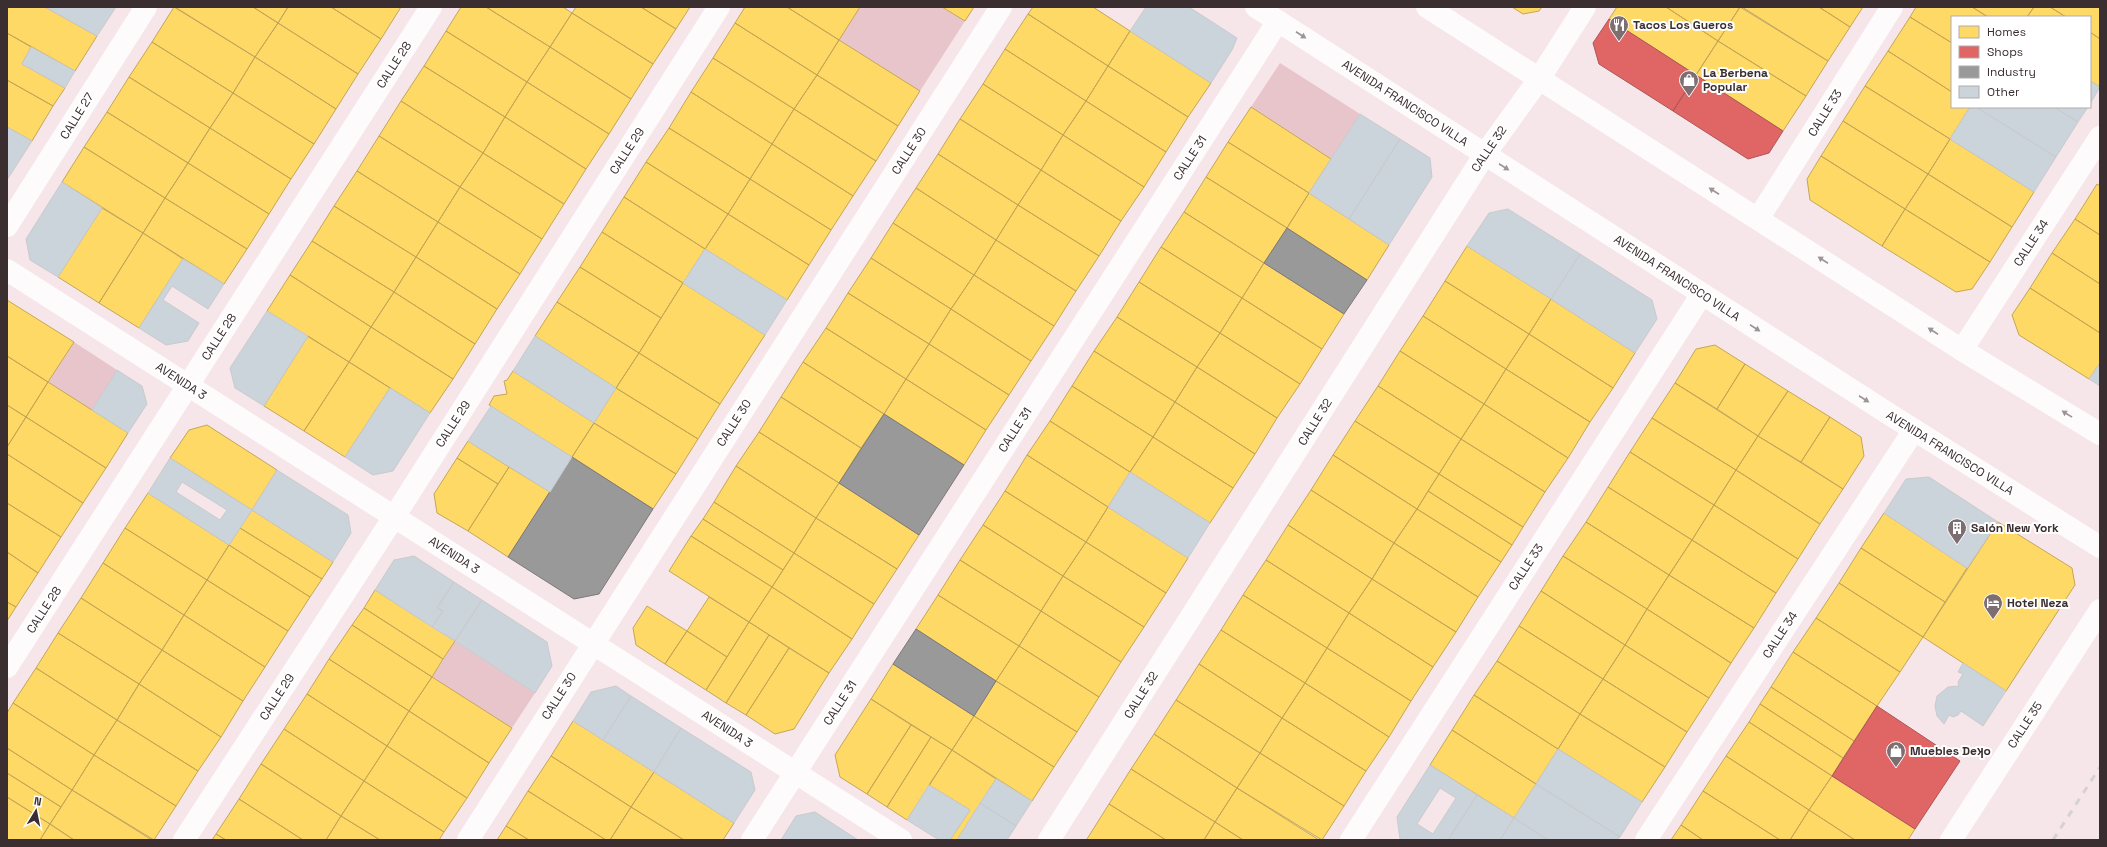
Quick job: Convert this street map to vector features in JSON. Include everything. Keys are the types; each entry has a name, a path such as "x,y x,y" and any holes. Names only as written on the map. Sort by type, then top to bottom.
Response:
{"street":[{"name":"CALLE 27","path":"7,226 146,7"},
{"name":"CALLE 28","path":"7,667 431,7"},
{"name":"CALLE 29","path":"184,840 394,517 719,7"},
{"name":"CALLE 30","path":"468,840 1000,7"},
{"name":"AVENIDA FRANCISCO VILLA","path":"1256,7 1914,430 2100,547"},
{"path":"1427,7 1962,350 2100,434"},
{"name":"CALLE 32","path":"1049,840 1485,154 1539,79 1585,7"},
{"name":"CALLE 33","path":"1758,219 1892,7"},
{"name":"CALLE 31","path":"752,840 1278,21"},
{"name":"CALLE 34","path":"1962,350 2100,137"},
{"name":"AVENIDA 3","path":"7,270 901,840"},
{"name":"CALLE 33","path":"1352,840 1702,294"},
{"name":"CALLE 34","path":"1646,840 1914,430"},
{"name":"CALLE 35","path":"1951,840 2100,610"}],"shaded area":[{"path":"860,7 942,7 965,21 920,91 839,40"},
{"path":"1280,63 1360,114 1331,159 1251,107"},
{"path":"74,342 117,370 92,410 48,382"},
{"path":"455,641 535,693 512,728 432,677"}],"building: Homes":[{"path":"7,7 45,7 97,36 75,71 7,33"},
{"path":"174,7 255,57 233,93 152,42"},
{"path":"175,7 253,7 278,23 255,57"},
{"path":"253,7 288,7 278,23"},
{"path":"288,7 331,7 381,39 358,74 278,23"},
{"path":"331,7 401,7 381,39"},
{"path":"461,7 486,7 550,47 527,82 446,31"},
{"path":"486,7 563,7 572,13 550,47"},
{"path":"576,7 641,7 676,29 653,64 572,13"},
{"path":"641,7 690,7 676,29"},
{"path":"745,7 787,7 839,40 817,75 735,23"},
{"path":"787,7 860,7 839,40"},
{"path":"942,7 974,7 965,21"},
{"path":"1033,7 1093,7 1130,31 1108,66 1028,14"},
{"path":"1512,7 1542,7 1539,11 1523,14"},
{"path":"1617,7 1666,7 1718,41 1696,75 1609,19"},
{"path":"1666,7 1740,7 1718,41"},
{"path":"1740,7 1828,61 1806,96 1718,41"},
{"path":"1742,7 1819,7 1850,27 1828,61"},
{"path":"1819,7 1863,7 1850,27"},
{"path":"1916,7 1972,7 1986,16 1951,16 1951,42 1910,17"},
{"path":"1972,7 2034,7 2028,16 1986,16"},
{"path":"2034,7 2050,7 2064,16 2028,16"},
{"path":"2050,7 2100,7 2100,39 2091,33 2091,16 2064,16"},
{"path":"572,13 653,64 631,99 550,47"},
{"path":"1028,14 1108,66 1086,101 1005,49"},
{"path":"1910,17 1951,42 1951,91 1888,51"},
{"path":"278,23 358,74 336,109 255,57"},
{"path":"735,23 817,75 794,109 713,58"},
{"path":"446,31 527,82 505,117 424,66"},
{"path":"1130,31 1211,83 1188,117 1108,66"},
{"path":"7,33 31,47 22,64 65,88 53,106 7,80"},
{"path":"2091,33 2100,39 2100,87 2091,82"},
{"path":"839,40 920,91 898,126 817,75"},
{"path":"1718,41 1806,96 1783,131 1696,75"},
{"path":"152,42 233,93 210,128 129,77"},
{"path":"550,47 631,99 609,134 527,82"},
{"path":"1005,49 1086,101 1063,135 983,84"},
{"path":"1888,51 1951,91 1951,108 1969,108 1950,139 1865,86"},
{"path":"255,57 336,109 314,144 233,93"},
{"path":"713,58 794,109 772,144 691,92"},
{"path":"424,66 505,117 483,153 401,101"},
{"path":"1108,66 1188,117 1166,152 1086,101"},
{"path":"817,75 898,126 876,161 794,109"},
{"path":"129,77 210,128 188,163 107,112"},
{"path":"7,80 53,106 32,141 7,127"},
{"path":"527,82 609,134 586,169 505,117"},
{"path":"983,84 1063,135 1041,170 960,119"},
{"path":"1865,86 1950,139 1928,174 1843,121"},
{"path":"691,92 772,144 750,179 669,128"},
{"path":"233,93 314,144 291,179 210,128"},
{"path":"401,101 483,153 460,187 379,136"},
{"path":"1086,101 1166,152 1144,187 1063,135"},
{"path":"1251,107 1331,159 1309,193 1228,142"},
{"path":"794,109 876,161 853,196 772,144"},
{"path":"107,112 188,163 165,198 84,147"},
{"path":"505,117 586,169 564,204 483,153"},
{"path":"960,119 1041,170 1018,205 938,154"},
{"path":"1843,121 1928,174 1905,209 1821,156"},
{"path":"210,128 291,179 269,214 188,163"},
{"path":"669,128 750,179 728,214 646,162"},
{"path":"1063,135 1144,187 1121,221 1041,170"},
{"path":"379,136 460,187 438,222 357,171"},
{"path":"1950,139 2034,192 2012,227 1928,174"},
{"path":"1228,142 1309,193 1287,228 1206,177"},
{"path":"772,144 853,196 831,230 750,179"},
{"path":"84,147 165,198 143,233 62,182"},
{"path":"483,153 564,204 542,239 460,187"},
{"path":"938,154 1018,205 996,240 916,188"},
{"path":"1821,156 1905,209 1882,246 1810,200 1807,179"},
{"path":"646,162 728,214 705,249 624,197"},
{"path":"188,163 269,214 247,249 165,198"},
{"path":"1041,170 1121,221 1099,256 1018,205"},
{"path":"357,171 438,222 416,257 334,206"},
{"path":"1928,174 2012,227 1990,262 1905,209"},
{"path":"1206,177 1287,228 1264,263 1184,212"},
{"path":"750,179 831,230 809,265 728,214"},
{"path":"2097,184 2100,186 2100,235 2075,219"},
{"path":"460,187 542,239 520,274 438,222"},
{"path":"916,188 996,240 974,275 893,223"},
{"path":"1309,193 1389,245 1367,280 1287,228"},
{"path":"624,197 705,249 683,283 602,232"},
{"path":"165,198 247,249 224,284 143,233"},
{"path":"1018,205 1099,256 1076,291 996,240"},
{"path":"334,206 416,257 394,292 312,241"},
{"path":"102,208 143,233 99,303 58,277"},
{"path":"1905,209 1990,262 1972,289 1956,292 1882,246"},
{"path":"1184,212 1264,263 1242,298 1161,247"},
{"path":"728,214 809,265 787,300 705,249"},
{"path":"2075,219 2100,235 2100,284 2052,253"},
{"path":"438,222 520,274 497,309 416,257"},
{"path":"893,223 974,275 951,309 871,258"},
{"path":"602,232 683,283 661,318 580,267"},
{"path":"143,233 183,259 139,328 99,303"},
{"path":"996,240 1076,291 1054,326 974,275"},
{"path":"312,241 394,292 371,327 290,275"},
{"path":"1467,246 1551,299 1529,334 1445,281"},
{"path":"1161,247 1242,298 1220,333 1139,282"},
{"path":"2052,253 2100,284 2100,333 2030,288"},
{"path":"416,257 497,309 475,344 394,292"},
{"path":"871,258 951,309 929,344 848,293"},
{"path":"1264,263 1344,314 1322,349 1242,298"},
{"path":"580,267 661,318 639,353 557,302"},
{"path":"290,275 371,327 349,362 267,311"},
{"path":"974,275 1054,326 1031,361 951,309"},
{"path":"1445,281 1529,334 1506,369 1423,316"},
{"path":"1139,282 1220,333 1197,367 1117,317"},
{"path":"683,283 765,335 720,404 639,353"},
{"path":"2030,288 2100,333 2100,363 2089,379 2019,335 2012,315"},
{"path":"394,292 475,344 453,379 371,327"},
{"path":"848,293 929,344 906,379 826,328"},
{"path":"1242,298 1322,349 1300,384 1220,333"},
{"path":"1551,299 1635,353 1613,388 1529,334"},
{"path":"7,300 74,342 48,382 7,356"},
{"path":"557,302 639,353 616,388 535,336"},
{"path":"951,309 1031,361 1009,395 929,344"},
{"path":"1423,316 1506,369 1484,404 1400,351"},
{"path":"1117,317 1197,367 1175,402 1094,351"},
{"path":"371,327 453,379 430,413 349,362"},
{"path":"826,328 906,379 884,414 803,362"},
{"path":"1220,333 1300,384 1277,418 1197,367"},
{"path":"1529,334 1613,388 1590,422 1506,369"},
{"path":"308,336 349,362 304,431 264,406"},
{"path":"929,344 1009,395 986,430 906,379"},
{"path":"1715,345 1745,364 1717,409 1675,383 1696,349"},
{"path":"1094,351 1175,402 1153,437 1072,386"},
{"path":"1400,351 1484,404 1461,439 1378,386"},
{"path":"639,353 720,404 698,439 616,388"},
{"path":"7,356 48,382 26,417 7,405"},
{"path":"349,362 390,388 345,457 304,431"},
{"path":"803,362 884,414 861,448 781,397"},
{"path":"1745,364 1788,391 1758,436 1717,409"},
{"path":"1197,367 1277,418 1255,454 1175,402"},
{"path":"1506,369 1590,422 1568,458 1484,404"},
{"path":"513,371 594,423 572,457 489,405 494,396 507,394 504,381 507,380"},
{"path":"906,379 986,430 964,465 884,414"},
{"path":"48,382 128,433 106,468 26,417"},
{"path":"1675,383 1758,436 1736,470 1652,418"},
{"path":"1072,386 1153,437 1130,472 1050,421"},
{"path":"1378,386 1461,439 1439,474 1355,421"},
{"path":"616,388 698,439 676,474 594,423"},
{"path":"1788,391 1830,417 1801,462 1758,436"},
{"path":"781,397 861,448 839,483 759,432"},
{"path":"1175,402 1255,454 1233,488 1153,437"},
{"path":"1484,404 1568,458 1545,492 1461,439"},
{"path":"7,405 26,417 7,447"},
{"path":"26,417 106,468 83,503 7,454 7,447"},
{"path":"1830,417 1861,437 1864,456 1843,489 1801,462"},
{"path":"1652,418 1736,470 1714,505 1630,452"},
{"path":"1050,421 1130,472 1108,507 1027,455"},
{"path":"1355,421 1439,474 1417,509 1333,455"},
{"path":"594,423 676,474 653,509 572,457"},
{"path":"207,425 277,470 252,510 170,458 189,430"},
{"path":"759,432 839,483 816,518 736,466"},
{"path":"1758,436 1843,489 1820,524 1736,470"},
{"path":"1153,437 1233,488 1210,523 1130,472"},
{"path":"1461,439 1545,492 1523,527 1439,474"},
{"path":"468,441 509,467 498,484 457,458"},
{"path":"1630,452 1714,505 1692,540 1608,487"},
{"path":"7,454 83,503 61,537 7,503"},
{"path":"1027,455 1108,507 1086,542 1005,491"},
{"path":"1333,455 1417,509 1394,543 1311,490"},
{"path":"457,458 498,484 468,531 437,513 434,494"},
{"path":"736,466 816,518 794,553 714,502"},
{"path":"509,467 550,492 508,557 468,531"},
{"path":"1736,470 1820,524 1798,559 1714,505"},
{"path":"1439,474 1523,527 1512,545 1428,491"},
{"path":"839,483 919,535 897,569 816,518"},
{"path":"1608,487 1692,540 1669,575 1586,522"},
{"path":"1311,490 1394,543 1372,579 1288,525"},
{"path":"1005,491 1086,542 1063,576 983,525"},
{"path":"1428,491 1512,545 1501,562 1417,509"},
{"path":"148,493 229,545 207,580 125,528"},
{"path":"714,502 794,553 783,570 703,519"},
{"path":"7,503 61,537 38,573 7,552"},
{"path":"1714,505 1798,559 1776,593 1692,540"},
{"path":"1108,507 1188,558 1166,593 1086,542"},
{"path":"1417,509 1501,562 1478,597 1394,543"},
{"path":"252,510 333,562 322,579 240,528"},
{"path":"1884,513 1967,568 1945,602 1861,548"},
{"path":"816,518 897,569 874,604 794,553"},
{"path":"703,519 783,570 772,587 691,536"},
{"path":"1586,522 1669,575 1647,609 1563,556"},
{"name":"Hotel Neza","path":"1998,522 2072,568 2075,585 2006,691 1923,637"},
{"path":"983,525 1063,576 1041,611 960,560"},
{"path":"1288,525 1372,579 1349,613 1266,560"},
{"path":"125,528 207,580 184,615 103,563"},
{"path":"240,528 322,579 310,597 229,545"},
{"path":"691,536 772,587 749,622 669,571"},
{"path":"1692,540 1776,593 1754,628 1669,575"},
{"path":"1086,542 1166,593 1144,627 1063,576"},
{"path":"1394,543 1478,597 1456,632 1372,579"},
{"path":"229,545 310,597 288,631 207,580"},
{"path":"1861,548 1945,602 1923,637 1839,583"},
{"path":"7,552 38,573 16,607 7,602"},
{"path":"794,553 874,604 852,639 772,587"},
{"path":"1563,556 1647,609 1625,645 1541,591"},
{"path":"960,560 1041,611 1019,646 938,595"},
{"path":"1266,560 1349,613 1327,648 1243,595"},
{"path":"103,563 184,615 162,650 81,598"},
{"path":"1669,575 1754,628 1731,663 1647,609"},
{"path":"1063,576 1144,627 1121,662 1041,611"},
{"path":"1372,579 1456,632 1433,667 1349,613"},
{"path":"207,580 288,631 265,667 184,615"},
{"path":"1839,583 1923,637 1900,672 1816,618"},
{"path":"772,587 852,639 829,673 749,622"},
{"path":"375,590 455,641 443,659 364,608"},
{"path":"1541,591 1625,645 1603,679 1519,626"},
{"path":"938,595 1019,646 996,681 916,629"},
{"path":"1243,595 1327,648 1305,683 1221,630"},
{"path":"709,597 749,622 727,657 687,631"},
{"path":"81,598 162,650 139,684 58,633"},
{"path":"7,602 16,607 7,621"},
{"path":"647,606 687,631 665,664 636,645 633,628"},
{"path":"364,608 443,659 432,677 352,625"},
{"path":"1647,609 1731,663 1709,698 1625,645"},
{"path":"1041,611 1121,662 1099,697 1019,646"},
{"path":"1349,613 1433,667 1411,701 1327,648"},
{"path":"184,615 265,667 243,701 162,650"},
{"path":"1816,618 1900,672 1877,706 1793,652"},
{"path":"749,622 769,635 726,703 706,690"},
{"path":"352,625 432,677 409,711 329,659"},
{"path":"1519,626 1603,679 1580,714 1497,661"},
{"path":"1221,630 1305,683 1282,718 1199,664"},
{"path":"687,631 727,657 706,690 665,664"},
{"path":"58,633 139,684 117,720 36,668"},
{"path":"769,635 789,648 746,715 726,703"},
{"path":"1625,645 1709,698 1687,732 1603,679"},
{"path":"1019,646 1099,697 1077,732 996,681"},
{"path":"789,648 829,673 794,729 775,734 746,715"},
{"path":"1327,648 1411,701 1389,737 1305,683"},
{"path":"162,650 243,701 221,737 139,684"},
{"path":"1793,652 1877,706 1854,741 1771,687"},
{"path":"329,659 409,711 387,746 307,694"},
{"path":"1497,661 1580,714 1558,749 1474,695"},
{"path":"893,664 974,716 952,750 871,699"},
{"path":"1199,664 1282,718 1260,753 1176,700"},
{"path":"36,668 117,720 94,755 13,703"},
{"path":"432,677 512,728 489,763 409,711"},
{"path":"1603,679 1687,732 1665,767 1580,714"},
{"path":"996,681 1077,732 1054,767 974,716"},
{"path":"1305,683 1389,737 1366,771 1282,718"},
{"path":"139,684 221,737 198,771 117,720"},
{"path":"1771,687 1854,741 1843,758 1760,704"},
{"path":"307,694 387,746 364,781 284,729"},
{"path":"1474,695 1558,749 1536,784 1452,730"},
{"path":"871,699 911,725 867,794 840,777 835,755"},
{"path":"1176,700 1260,753 1237,788 1154,734"},
{"path":"13,703 94,755 72,790 7,748 7,713"},
{"path":"1760,704 1843,758 1832,776 1749,722"},
{"path":"409,711 489,763 467,798 387,746"},
{"path":"1580,714 1665,767 1642,802 1558,749"},
{"path":"974,716 1054,767 1032,801 952,750"},
{"path":"1282,718 1366,771 1344,806 1260,753"},
{"path":"117,720 198,771 176,806 94,755"},
{"path":"573,721 654,772 631,807 551,756"},
{"path":"1749,722 1832,776 1809,810 1726,756"},
{"path":"911,725 931,737 887,807 867,794"},
{"path":"284,729 364,781 341,816 261,764"},
{"path":"1452,730 1536,784 1514,818 1430,765"},
{"path":"1154,734 1237,788 1215,822 1131,769"},
{"path":"931,737 952,750 907,820 887,807"},
{"path":"387,746 467,798 444,832 364,781"},
{"path":"7,748 72,790 61,807 7,773"},
{"path":"952,750 996,779 957,840 950,840 970,810 929,785"},
{"path":"1260,753 1344,806 1322,840 1237,788"},
{"path":"94,755 176,806 154,840 72,790"},
{"path":"551,756 631,807 610,840 606,840 528,791"},
{"path":"1726,756 1809,810 1790,840 1780,840 1703,791"},
{"path":"261,764 341,816 326,840 303,840 239,799"},
{"path":"1131,769 1215,822 1204,840 1166,840 1109,804"},
{"path":"654,772 734,823 723,840 684,840 631,807"},
{"path":"7,773 61,807 50,824 7,797"},
{"path":"1832,776 1915,829 1908,840 1855,840 1809,810"},
{"path":"364,781 444,832 439,840 380,840 341,816"},
{"path":"1237,788 1319,840 1243,840 1215,822"},
{"path":"72,790 152,840 74,840 50,824"},
{"path":"528,791 606,840 529,840 506,826"},
{"path":"1703,791 1780,840 1703,840 1681,825"},
{"path":"7,797 50,824 40,840 7,840"},
{"path":"239,799 303,840 226,840 216,834"},
{"path":"1109,804 1166,840 1088,840 1087,839"},
{"path":"631,807 684,840 610,840"},
{"path":"1809,810 1855,840 1790,840"},
{"path":"341,816 380,840 326,840"},
{"path":"1215,822 1243,840 1204,840"},
{"path":"50,824 74,840 40,840"},
{"path":"1681,825 1703,840 1671,840"},
{"path":"506,826 529,840 497,840"},
{"path":"216,834 226,840 212,840"}],"building: Shops":[{"path":"1609,19 1696,75 1673,111 1599,64 1593,43"},
{"path":"1696,75 1783,131 1769,153 1748,159 1673,111"},
{"name":"Muebles Deʞo","path":"1877,706 1960,761 1915,829 1832,776"}],"building: Industry":[{"path":"1287,228 1367,280 1344,314 1264,263"},
{"path":"884,414 964,465 919,535 839,483"},
{"path":"572,457 653,509 599,594 574,599 508,557"},
{"path":"916,629 996,681 974,716 893,664"}],"building: Other":[{"path":"45,7 116,7 97,36"},
{"path":"1146,7 1189,7 1237,38 1232,50 1211,83 1130,31"},
{"path":"31,47 75,71 65,88 22,64"},
{"path":"2091,82 2100,87 2091,102"},
{"path":"1969,108 1978,108 2056,157 2034,192 1950,139"},
{"path":"1978,108 2056,108 2078,122 2056,157"},
{"path":"2056,108 2087,108 2078,122"},
{"path":"1360,114 1400,139 1349,219 1309,193"},
{"path":"7,127 32,141 7,180"},
{"path":"1400,139 1430,158 1432,177 1389,245 1349,219"},
{"path":"62,182 102,208 58,277 30,260 26,239"},
{"path":"1508,209 1580,254 1551,299 1467,246 1489,213"},
{"path":"705,249 787,300 765,335 683,283"},
{"path":"1580,254 1652,300 1657,319 1635,353 1551,299"},
{"path":"183,259 224,284 208,309 172,286 163,300 199,323 188,341 166,345 139,328"},
{"path":"267,311 308,336 264,406 235,388 230,368"},
{"path":"535,336 616,388 594,423 513,371"},
{"path":"2100,363 2100,386 2089,379"},
{"path":"117,370 142,386 147,404 128,433 92,410"},
{"path":"390,388 430,413 393,471 373,475 345,457"},
{"path":"491,406 572,457 550,492 468,441"},
{"path":"170,458 252,510 229,545 148,493","holes":["182,482 227,510 220,520 176,492"]},
{"path":"277,470 348,515 351,533 333,562 252,510"},
{"path":"1130,472 1210,523 1188,558 1108,507"},
{"name":"Salón New York","path":"1929,477 1998,522 1967,568 1884,513 1906,479"},
{"path":"414,556 454,582 437,608 443,611 432,627 375,590 394,560"},
{"path":"454,582 482,600 455,641 432,627 443,611 437,608"},
{"path":"482,600 547,642 552,666 535,693 455,641"},
{"path":"1963,663 2006,691 1983,726 1961,711 1958,715 1953,717 1949,715 1944,724 1937,716 1935,706 1937,696 1948,687 1959,686 1958,682 1963,674 1958,672"},
{"path":"616,686 631,696 603,740 573,721 591,692"},
{"path":"631,696 681,728 654,772 603,740"},
{"path":"681,728 751,772 755,790 734,823 654,772"},
{"path":"1558,749 1642,802 1620,837 1536,784"},
{"path":"1430,765 1477,795 1448,840 1402,840 1400,839 1397,817","holes":["1440,788 1456,798 1433,834 1417,824"]},
{"path":"996,779 1032,801 1016,826 980,803"},
{"path":"1536,784 1620,837 1617,840 1548,840 1514,818"},
{"path":"929,785 970,810 950,840 939,840 907,820"},
{"path":"1477,795 1514,818 1500,840 1448,840"},
{"path":"980,803 1016,826 1007,840 957,840"},
{"path":"815,812 858,840 781,840 796,816"},
{"path":"1514,818 1548,840 1500,840"}],"railway":[{"path":"2053,840 2100,767"}],"place":[{"name":"Tacos Los Gueros","path":"1619,42"},
{"name":"La Berbena Popular","path":"1689,97"},
{"name":"Salón New York","path":"1957,545"},
{"name":"Hotel Neza","path":"1993,620"},
{"name":"Muebles Deʞo","path":"1896,768"}]}
